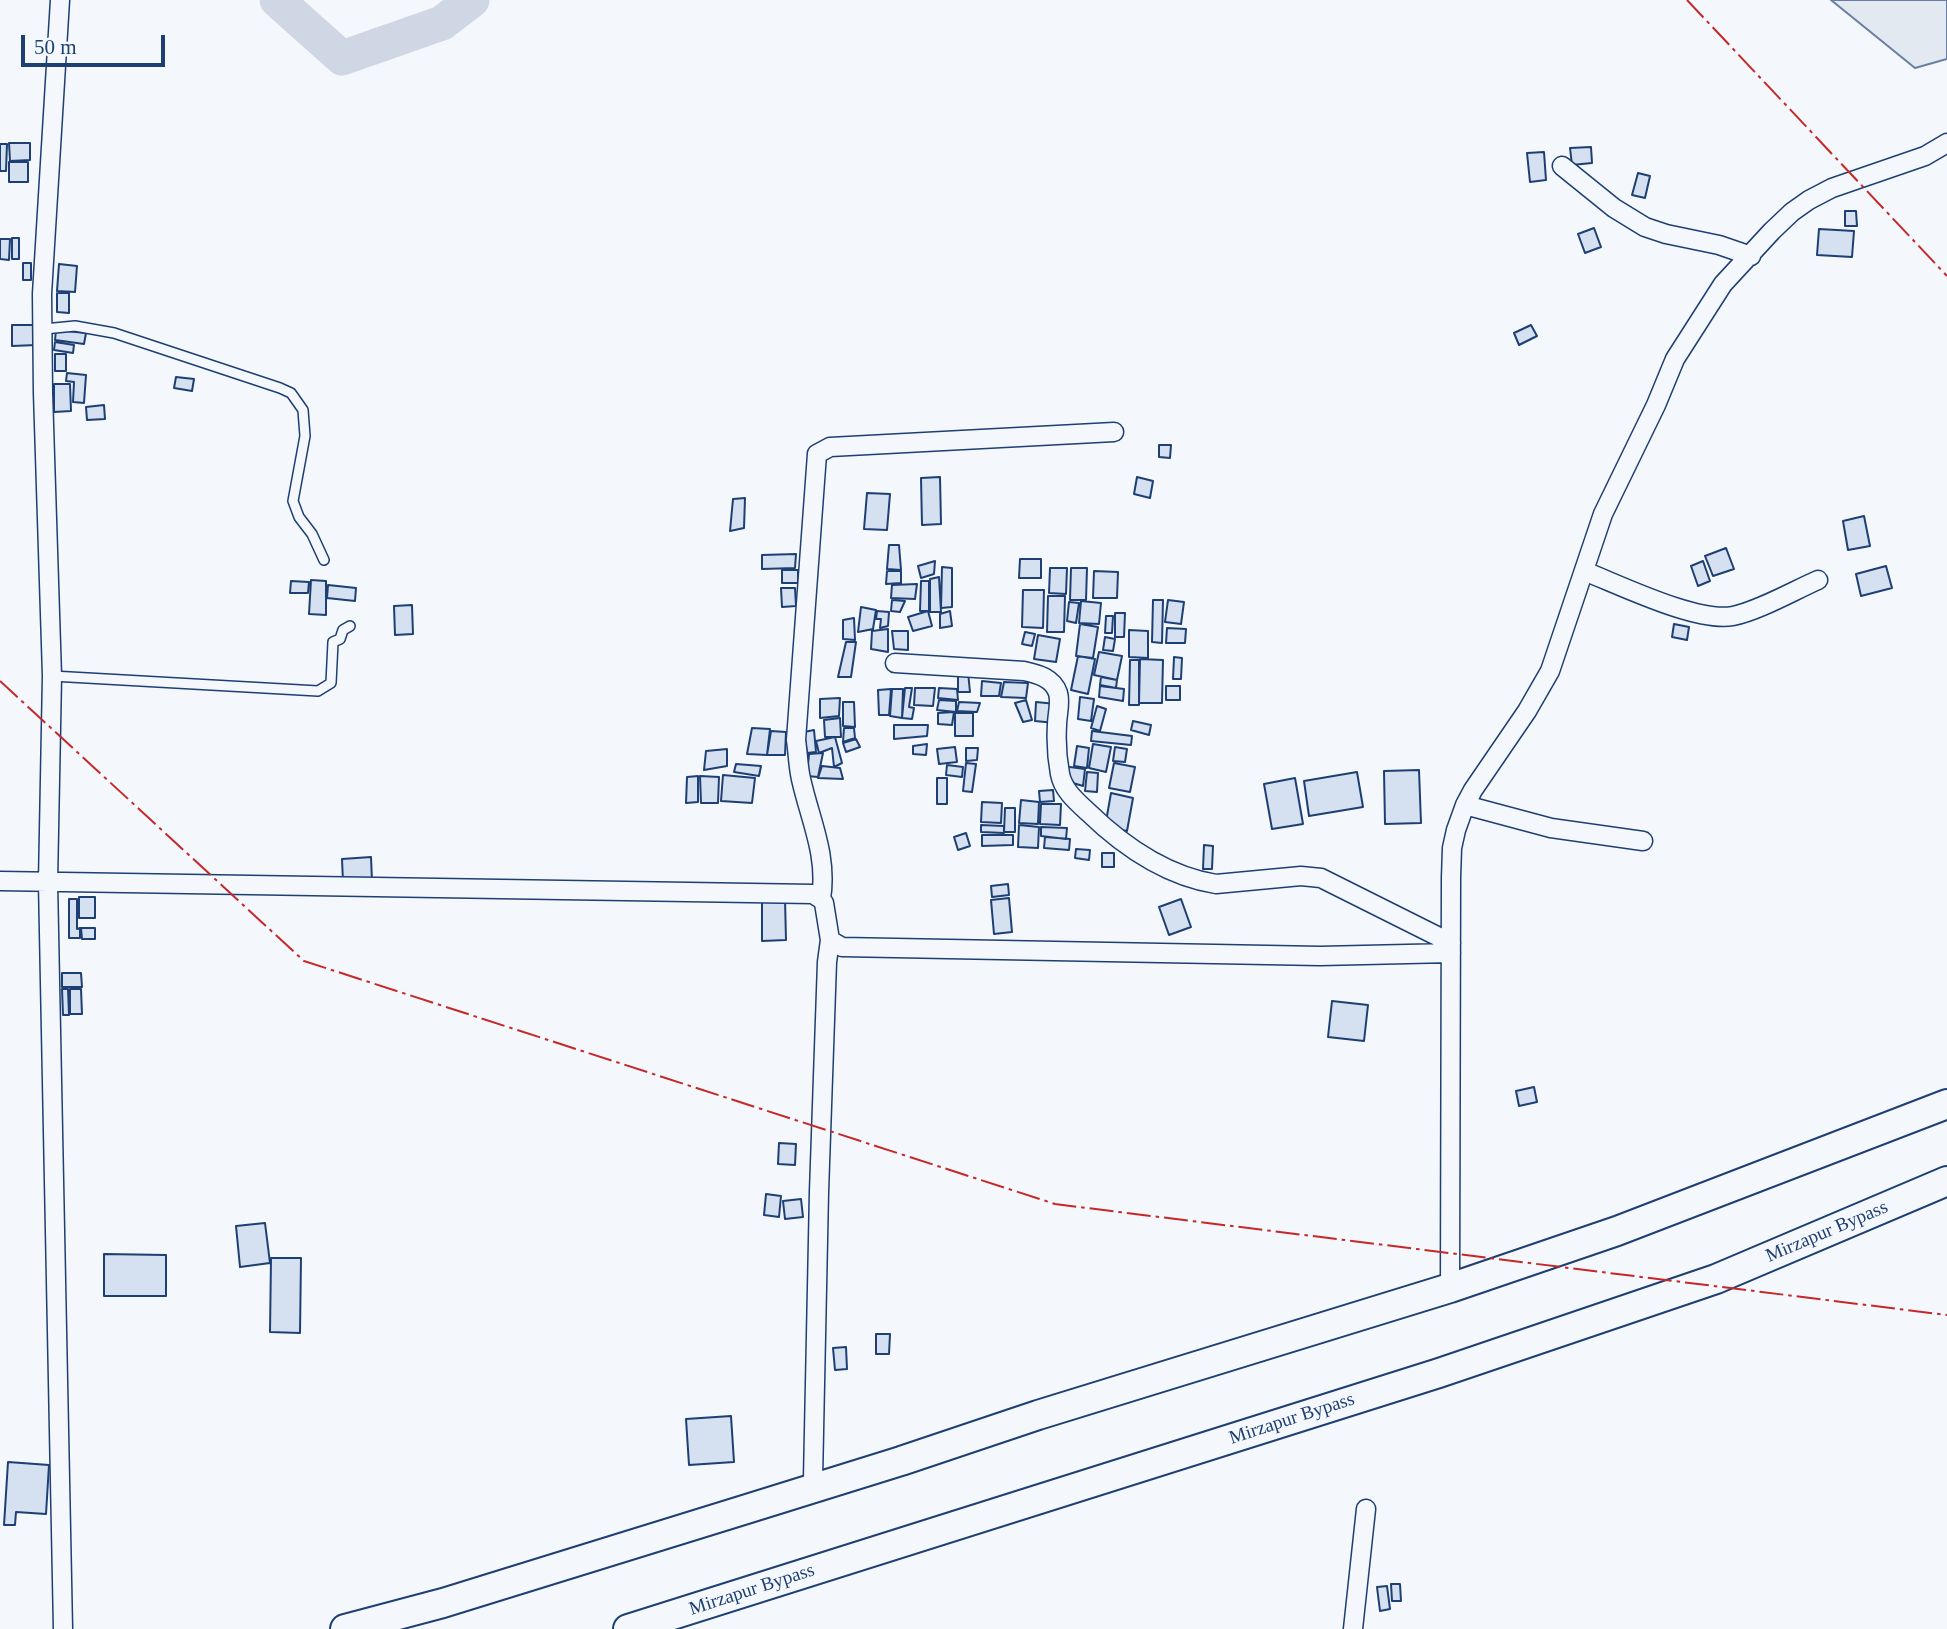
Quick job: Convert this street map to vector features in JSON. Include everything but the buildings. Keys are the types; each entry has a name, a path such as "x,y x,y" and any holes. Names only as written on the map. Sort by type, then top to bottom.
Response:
{"highway":[{"path":"345,1629 443,1603 738,1512 1038,1415 1450,1288 1617,1231 1947,1104"},
{"name":"Mirzapur Bypass","path":"628,1629 1466,1364 1716,1279 1947,1181"}],"street":[{"path":"60,0 42,294 52,676 48,882 63,1629"},
{"path":"1450,1288 1452,848 1465,805 1550,671 1603,514 1656,405 1675,359 1723,284 1792,212 1809,200 1832,188 1925,156 1947,143"},
{"path":"1562,166 1614,208 1646,228 1751,256"},
{"path":"813,1479 819,1192 830,940 821,898 821,859 814,819 801,777 796,740 817,454 830,447 1114,432"},
{"path":"1584,571 1692,614 1718,618 1735,616 1818,580"},
{"path":"895,663 1024,671 1040,674 1051,682 1058,694 1056,724 1059,764 1064,785 1114,838 1153,862 1216,884 1301,876 1321,878 1334,882 1451,948"},
{"path":"1465,805 1550,828 1643,841"},
{"path":"0,881 813,894 821,898"},
{"path":"830,940 837,946 856,947 1320,956 1451,948"},
{"path":"1353,1629 1366,1509"}],"lane":[{"path":"44,329 75,326 114,333 291,393 303,410 305,428 293,501 324,560"},
{"path":"52,676 318,691 331,683 333,642 340,639 343,630 350,626"}],"shaded area":[{"path":"1831,0 1947,0 1947,59 1915,68"}],"waterway":[{"path":"277,0 342,58 442,23 472,0"}],"power":[{"path":"1687,0 1947,276"},
{"path":"0,681 304,961 1055,1204 1947,1315"}]}
